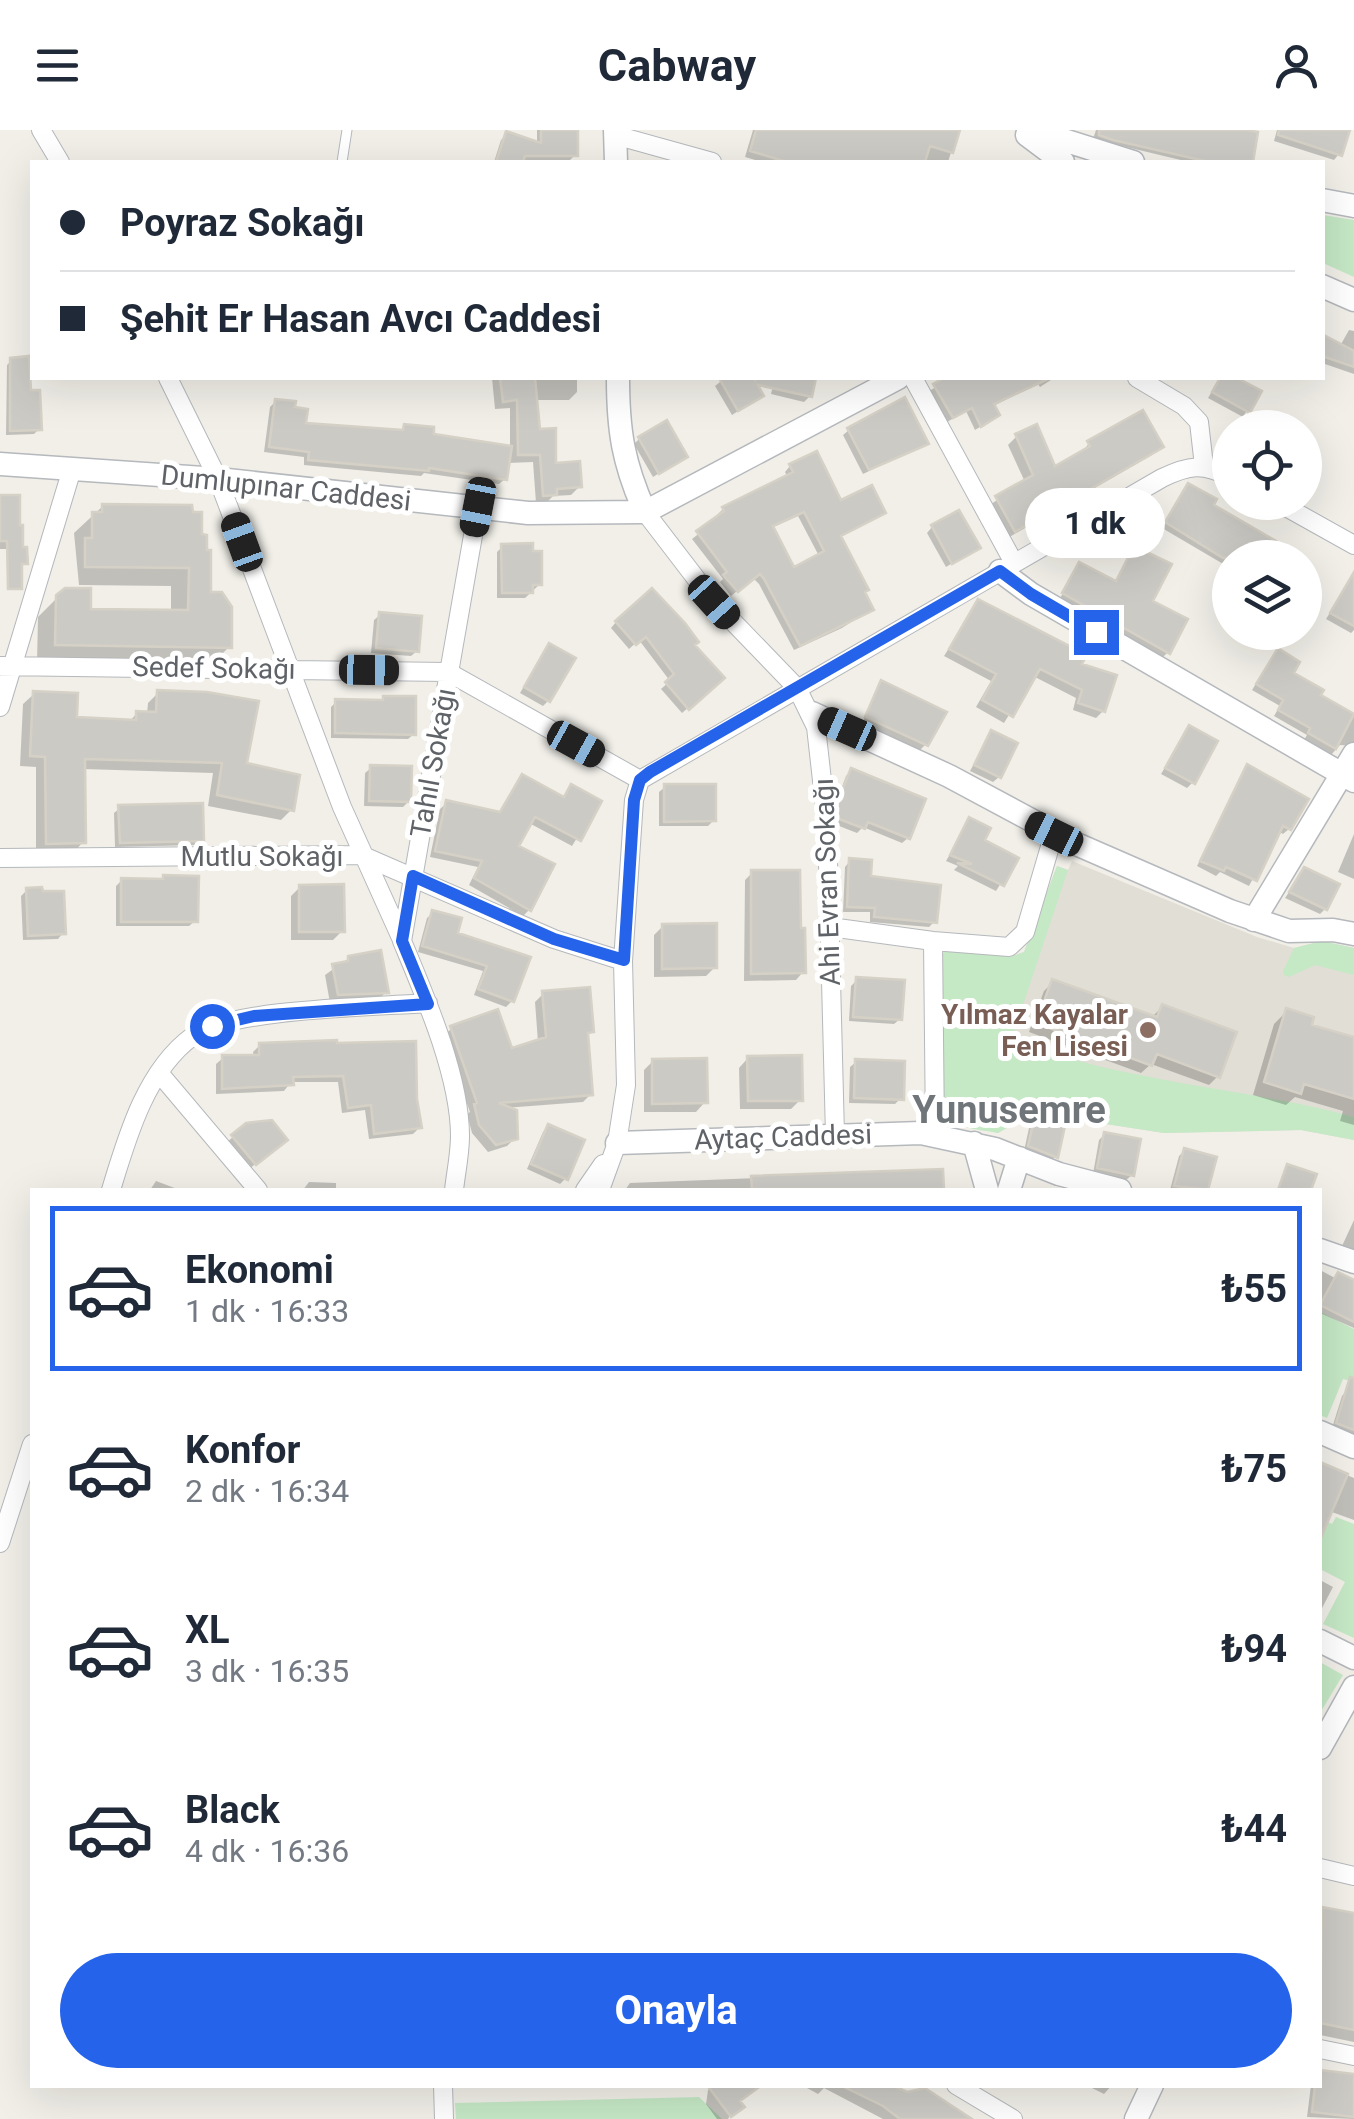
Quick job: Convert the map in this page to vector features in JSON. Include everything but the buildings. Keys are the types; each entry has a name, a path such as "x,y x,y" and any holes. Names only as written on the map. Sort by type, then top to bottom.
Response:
{"street":[{"path":"41,130 59,160"},
{"path":"1020,130 1060,160"},
{"path":"1032,130 1126,160"},
{"path":"616,160 615,132 706,160"},
{"path":"1325,201 1354,206"},
{"path":"1325,287 1354,300"},
{"path":"169,380 218,479 361,855 428,1004 445,1060 460,1133 454,1188"},
{"path":"618,380 619,436 624,462 645,512"},
{"name":"Dumlupınar Caddesi","path":"0,464 218,479 528,512 645,512 894,380"},
{"path":"915,380 1007,567 1031,594 1350,770 1254,920"},
{"path":"1140,380 1184,406 1199,422 1204,466"},
{"path":"601,1188 617,1143 626,1085 624,960 634,800 640,780 1172,473 1191,466 1212,469"},
{"path":"0,708 6,666 72,469"},
{"name":"Tahıl Sokağı","path":"402,941 478,507"},
{"name":"Ahi Evran Sokağı","path":"645,512 714,602 797,688 812,713 826,797 835,1135"},
{"path":"1309,520 1354,545"},
{"name":"Sedef Sokağı","path":"6,666 448,672 640,780"},
{"path":"812,713 949,776 1054,834 1254,920 1289,931 1333,930 1354,934"},
{"path":"830,928 994,947 1016,944 1025,932 1054,834"},
{"name":"Mutlu Sokağı","path":"0,858 361,855 554,939 624,960"},
{"path":"933,941 935,1136"},
{"path":"112,1188 136,1116 160,1074 184,1043 212,1026 254,1016 428,1004"},
{"path":"160,1074 256,1188"},
{"name":"Aytaç Caddesi","path":"617,1143 835,1135 935,1136 974,1143 1059,1174 1112,1188"},
{"path":"586,1188 617,1143"},
{"path":"974,1143 986,1188"},
{"path":"1011,1188 1019,1158"},
{"path":"1322,1251 1354,1262"},
{"path":"1322,1433 1354,1447"},
{"path":"0,1543 30,1450"},
{"path":"1322,1642 1354,1658"},
{"path":"1322,1744 1354,1688"},
{"path":"1322,1868 1354,1876"},
{"path":"1322,2050 1354,2056"},
{"path":"443,2088 444,2119"},
{"path":"961,2088 1013,2119"},
{"path":"1136,2119 1151,2088"}],"lane":[{"path":"342,160 347,130"}],"shaded area":[{"name":"Yılmaz Kayalar Fen Lisesi","path":"1072,861 1257,937 1294,948 1322,941 1354,948 1354,1140 1301,1130 1164,1133 1041,1114 1029,1115 998,1133 959,1124 951,1118 946,1109 944,951 1010,957 1024,952 1057,866 1068,870"}],"green space":[{"path":"1325,215 1354,220 1354,277 1325,264"},
{"path":"1057,866 1068,870 1014,1032 1046,1049 1100,1067 1354,1117 1354,1140 1301,1130 1164,1133 1041,1114 1029,1115 998,1133 957,1123 947,1108 941,1069 940,962 944,951 1010,957 1024,952"},
{"path":"1322,941 1354,948 1354,975 1315,965 1289,977 1284,975 1294,948"},
{"path":"1322,1313 1354,1329 1354,1382 1343,1379 1327,1418 1322,1416"},
{"path":"1336,1517 1354,1524 1354,1638 1323,1624 1345,1582 1322,1570 1322,1519 1332,1524"},
{"path":"1322,1663 1343,1675 1322,1710"},
{"path":"699,2097 722,2119 456,2119 455,2103"}],"place":[{"name":"Yılmaz Kayalar Fen Lisesi","path":"1148,1030"}],"district":[{"name":"Yunusemre","path":"1009,1110"}],"route":[{"path":"212,1026 254,1016 428,1004 402,941 413,876 576,948 624,960 634,800 640,780 650,772 1000,571 1096,632"}]}
